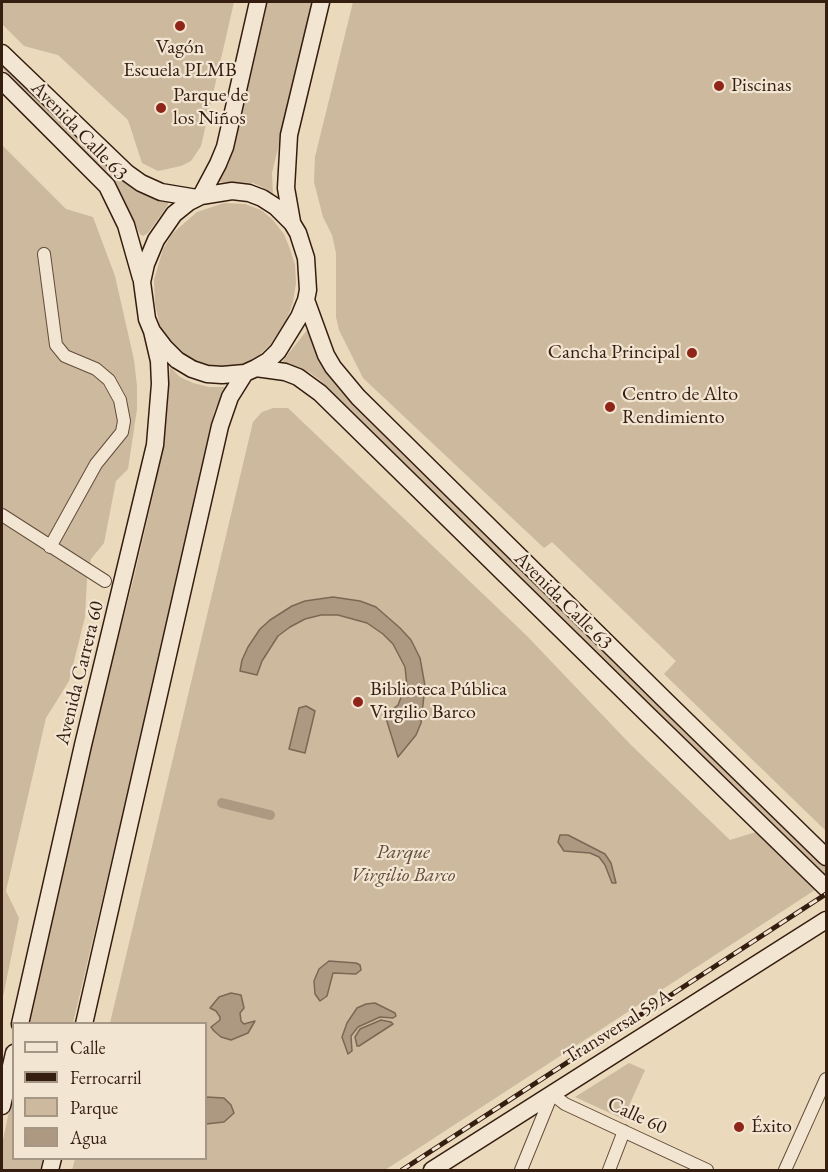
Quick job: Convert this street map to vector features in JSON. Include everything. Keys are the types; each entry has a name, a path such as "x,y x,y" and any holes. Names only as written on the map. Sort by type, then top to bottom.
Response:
{"main road":[{"path":"199,197 225,147 258,2"},
{"path":"292,223 286,188 289,135 321,2"},
{"name":"Avenida Calle 63","path":"2,53 127,173 141,183 161,192 199,197"},
{"name":"Avenida Calle 63","path":"2,81 108,186 126,225 142,282"},
{"path":"232,191 249,193 276,207 292,223 298,233 306,258 308,271 306,300 289,336 278,351 268,361 251,370 222,375 207,374 192,369 177,360 152,331 143,302 142,282 151,251 163,228 174,214 199,197 232,191"},
{"name":"Avenida Calle 63","path":"306,300 326,355 358,397 826,857"},
{"name":"Avenida Carrera 60","path":"20,1022 83,745 155,445 160,384 159,361 152,331"},
{"path":"84,1022 220,426 230,397 251,370"},
{"name":"Avenida Calle 63","path":"251,370 285,372 320,393 826,888"},
{"name":"Transversal 59A","path":"432,1170 826,920"},
{"path":"2,1106 12,1062"}],"street":[{"path":"44,254 56,345 65,356 96,369 109,380 120,400 123,421 122,432 96,464 50,547"},
{"path":"2,515 105,581"},
{"path":"785,1170 826,1078"},
{"path":"521,1170 552,1094"},
{"name":"Calle 60","path":"552,1094 565,1104 700,1169"},
{"path":"609,1170 624,1131"}],"green space":[{"path":"2,2 234,2 201,146 191,161 181,166 158,171 142,163 128,120 58,55 24,46 2,24"},
{"path":"266,2 313,2 272,173 273,196 253,183 217,182 229,163"},
{"name":"Centro de Alto Rendimiento","path":"353,2 826,2 826,831 664,674 676,661 552,542 544,548 363,378 339,330 336,317 336,253 314,182 315,157"},
{"path":"2,61 120,178 145,194 168,200 168,205 148,233 143,236 140,234 108,176 2,68"},
{"path":"2,145 66,209 93,217 115,276 134,360 137,409 128,469 116,481 104,543 91,559 87,579 85,617 69,681 46,718 6,891 19,918 2,1002"},
{"path":"224,203 245,204 261,210 272,219 284,234 290,249 295,265 296,283 287,319 270,345 243,365 225,368 205,367 184,357 170,343 160,326 155,304 154,280 163,249 173,233 197,212"},
{"path":"308,329 321,362 746,790 826,867 826,877 320,380 309,372 281,363"},
{"path":"170,367 180,377 193,383 209,387 228,387 222,394 214,412 164,639 73,1022 29,1022 91,744 154,491 166,424"},
{"name":"Parque Virgilio Barco","path":"273,408 288,408 527,636 631,745 730,840 756,832 815,890 385,1170 72,1170 75,1160 207,1160 207,1022 110,1022 253,422 262,412"},
{"path":"629,1063 645,1070 623,1119 575,1097"},
{"path":"12,1097 12,1160 43,1160 40,1170 2,1170 2,1145"}],"water":[{"path":"333,597 360,601 376,607 411,640 420,658 425,686 421,723 416,735 398,757 385,715 398,705 403,687 407,686 405,667 393,644 367,623 338,615 321,615 305,619 278,636 262,661 257,675 240,671 248,647 260,629 270,620 292,606 305,601"},
{"path":"306,706 315,711 305,753 289,749 299,708"},
{"path":"560,835 568,835 605,854 611,863 616,883 612,883 599,857 590,853 564,851 558,842"},
{"path":"329,961 356,963 360,965 361,970 356,974 333,973 327,996 320,1001 315,994 314,981 319,969"},
{"path":"231,993 241,995 244,1008 240,1013 241,1021 244,1024 255,1021 248,1033 231,1040 221,1037 211,1027 220,1020 220,1017 210,1008 219,997"},
{"path":"375,1003 395,1013 396,1016 393,1018 380,1017 358,1027 351,1036 352,1051 348,1054 342,1037 347,1023 357,1008"},
{"path":"381,1020 393,1024 357,1046 355,1037 360,1029"},
{"path":"207,1097 224,1098 231,1105 234,1113 224,1122 207,1124"}],"waterway":[{"path":"222,803 270,815"}],"railway":[{"path":"402,1170 826,894"}],"place":[{"name":"Vagón Escuela PLMB","path":"180,26"},
{"name":"Piscinas","path":"719,86"},
{"name":"Parque de los Niños","path":"161,108"},
{"name":"Cancha Principal","path":"692,353"},
{"name":"Centro de Alto Rendimiento","path":"610,407"},
{"name":"Biblioteca Pública Virgilio Barco","path":"358,702"},
{"name":"Éxito","path":"739,1127"}]}
